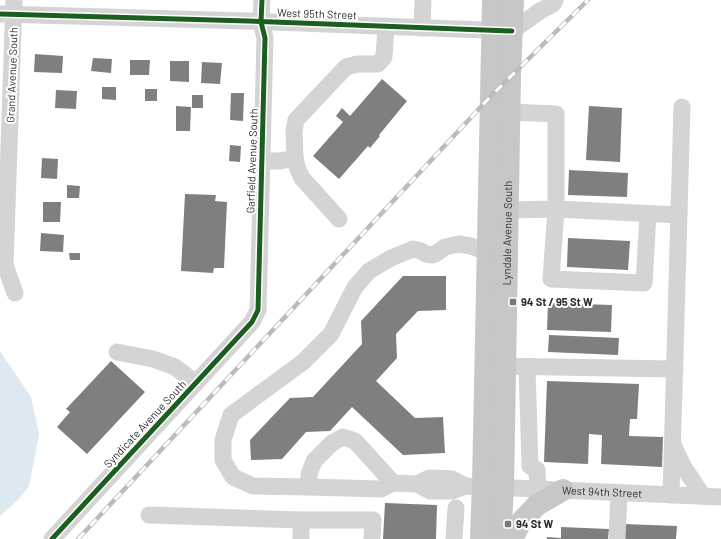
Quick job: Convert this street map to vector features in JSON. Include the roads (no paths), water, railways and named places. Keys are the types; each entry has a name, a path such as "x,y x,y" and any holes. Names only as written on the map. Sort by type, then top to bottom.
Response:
{"main road":[{"name":"Lyndale Avenue South","path":"481,539 484,487 508,210 510,112 502,31 493,0"},
{"name":"Lyndale Avenue South","path":"495,366 488,253 502,31 514,0"},
{"name":"Lyndale Avenue South","path":"484,487 500,539"},
{"path":"512,539 520,523 537,505 563,490"}],"street":[{"name":"Garfield Avenue South","path":"252,322 258,310 265,38 261,22 262,0"},
{"path":"422,28 423,0"},
{"path":"502,31 553,4 555,0"},
{"name":"West 95th Street","path":"9,10 261,22 502,31"},
{"name":"Grand Avenue South","path":"9,10 6,265 15,293"},
{"path":"339,219 302,178 297,167 295,158 294,130 296,120 346,67 357,64 378,64 384,57 386,26"},
{"path":"671,495 682,107"},
{"path":"510,112 556,114 556,209 550,279 644,283 648,214"},
{"path":"262,161 280,161 295,158"},
{"path":"508,210 556,209 679,216"},
{"name":"West 94th Street","path":"488,253 471,246 459,244 445,247 438,253 432,255 414,250 391,258 369,271 355,287 331,334 303,362 231,415 223,440 223,460 233,477 253,486 381,489 393,483 417,484 430,491 452,491 484,487 721,497"},
{"name":"Syndicate Avenue South","path":"52,539 252,322"},
{"path":"116,352 153,359 175,367 196,383"},
{"path":"495,366 675,369"},
{"path":"527,367 530,466 537,470 538,489"},
{"path":"309,487 309,474 314,461 332,443 343,437 355,440 393,483"},
{"path":"673,443 683,466 703,496"},
{"path":"617,539 619,493"},
{"path":"454,539 456,508"},
{"path":"149,515 301,520 373,520 372,539"},
{"path":"301,520 301,539"}],"railway":[{"path":"78,539 491,96 588,0"}],"place":[{"name":"94 St / 95 St W","path":"513,302"},
{"name":"94 St W","path":"508,524"}]}
